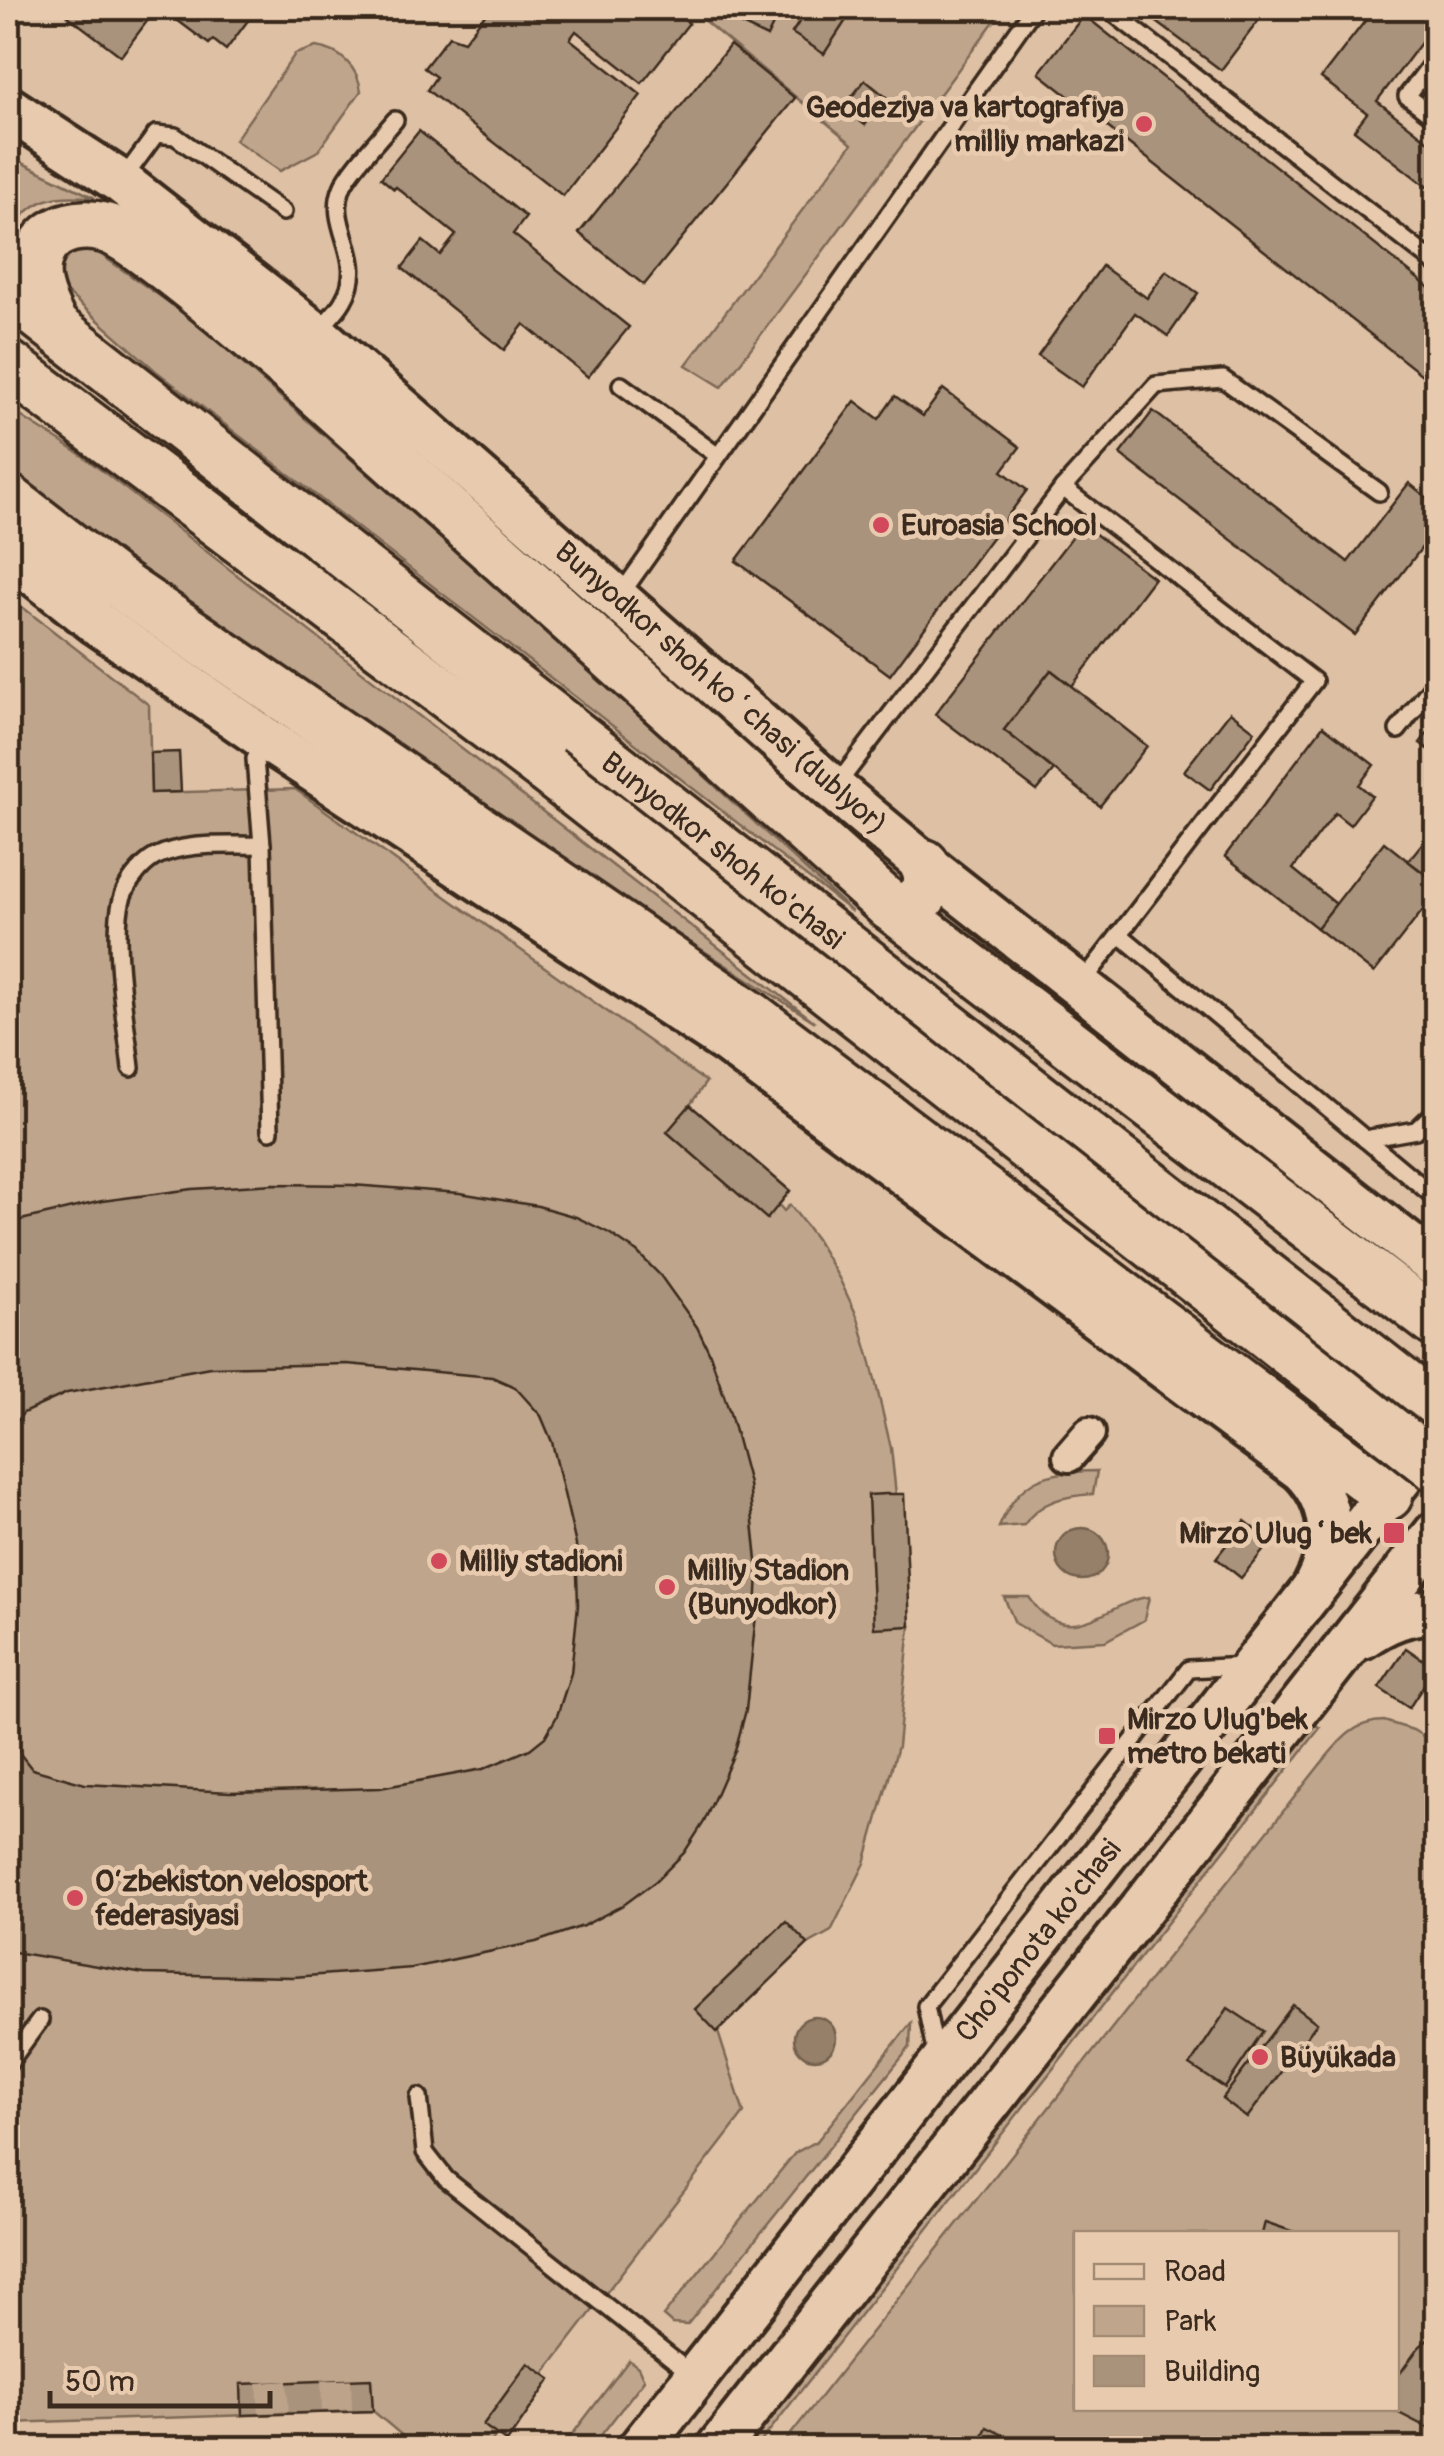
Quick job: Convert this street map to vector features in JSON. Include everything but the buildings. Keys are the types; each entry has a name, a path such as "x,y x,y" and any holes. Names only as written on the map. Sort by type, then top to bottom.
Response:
{"main road":[{"path":"53,325 36,283 37,260 47,241 62,229 82,225 103,227 122,235 207,298 294,371 890,906 1436,1323"},
{"name":"Bunyodkor shoh ko'chasi","path":"8,290 561,753 1436,1467"},
{"name":"Bunyodkor shoh ko'chasi","path":"11,370 561,753 1436,1409"},
{"path":"8,499 113,580 751,1016 1388,1495"},
{"path":"890,906 908,907 923,897 928,880 924,864"}],"street":[{"name":"Bunyodkor shoh koʻchasi (dublyor)","path":"8,108 121,182 316,334 924,864 1436,1266"},
{"path":"8,552 97,623 264,738 727,1042 1302,1470 1319,1490 1329,1520 1329,1553 1314,1588"},
{"path":"1069,1456 1089,1433"},
{"name":"Cho'ponota ko'chasi","path":"640,2448 1436,1434"},
{"name":"Cho'ponota ko'chasi","path":"718,2448 1436,1533"},
{"path":"1339,1657 1357,1640 1395,1618 1415,1612 1436,1612"}],"lane":[{"path":"618,599 1034,8"},
{"path":"1107,8 1436,264"},
{"path":"1436,58 1407,96 1436,118"},
{"path":"316,334 344,300 354,271 349,243 337,218 342,187 395,120"},
{"path":"121,182 156,134 176,136 283,212"},
{"path":"834,789 1063,488 1156,386 1223,378 1378,492"},
{"path":"621,385 718,456"},
{"path":"1063,488 1314,680 1080,986"},
{"path":"1398,730 1436,681"},
{"path":"264,738 255,759 262,846 270,1131"},
{"path":"132,1068 119,946 124,892 143,866 158,856 195,846 262,846"},
{"path":"1119,934 1436,1198"},
{"path":"1364,1139 1416,1130 1436,1111"},
{"path":"8,2064 40,2020"},
{"path":"418,2097 425,2152 446,2179 695,2378"}],"green space":[{"path":"689,8 1004,8 722,387 686,365 852,144"},
{"path":"316,47 346,61 356,74 361,91 318,151 280,171 235,140 295,54"},
{"path":"8,156 95,198 67,196 45,201 26,213 8,235"},
{"path":"90,247 191,318 573,655 852,912 156,371 56,283 59,251"},
{"path":"8,408 83,456 815,1022 200,622 8,473"},
{"name":"Milliy stadioni","path":"8,596 149,705 151,793 295,789 706,1082 690,1105 790,1191 779,1205 784,1211 790,1205 839,1278 858,1318 871,1363 891,1448 910,1626 898,1746 865,1863 831,1931 808,1944 792,1929 718,2032 744,2113 487,2448 417,2448 373,2411 8,2423"},
{"path":"1097,1471 1093,1494 1046,1505 1024,1525 999,1527 1016,1497 1037,1480 1063,1473"},
{"path":"1004,1597 1029,1597 1044,1614 1059,1623 1074,1624 1149,1597 1144,1620 1105,1641 1052,1644 1015,1623"},
{"path":"1384,1721 1413,1730 1436,1744 1436,2448 780,2448 1319,1766 1347,1735 1363,1725"},
{"path":"1312,1722 1320,1728 756,2448 743,2448"},
{"path":"911,2023 910,2047 687,2325 672,2324 663,2316 795,2153 817,2141"},
{"path":"629,2360 644,2380 591,2448 562,2448"}],"shaded area":[{"path":"1082,1528 1100,1536 1108,1554 1100,1572 1082,1580 1064,1572 1056,1554 1064,1536"},
{"path":"815,2017 830,2023 836,2038 830,2053 815,2059 800,2053 794,2038 800,2023"}],"tunnel":[{"path":"336,2380 337,2412"},
{"path":"272,2382 274,2415"}],"place":[{"name":"Geodeziya va kartografiya milliy markazi","path":"1144,124"},
{"name":"Euroasia School","path":"881,525"},
{"name":"Mirzo Ulugʻbek","path":"1394,1533"},
{"name":"Milliy stadioni","path":"439,1561"},
{"name":"Milliy Stadion (Bunyodkor)","path":"667,1587"},
{"name":"Mirzo Ulug'bek metro bekati","path":"1107,1736"},
{"name":"O‘zbekiston velosport federasiyasi","path":"75,1898"},
{"name":"Büyükada","path":"1260,2057"}]}
